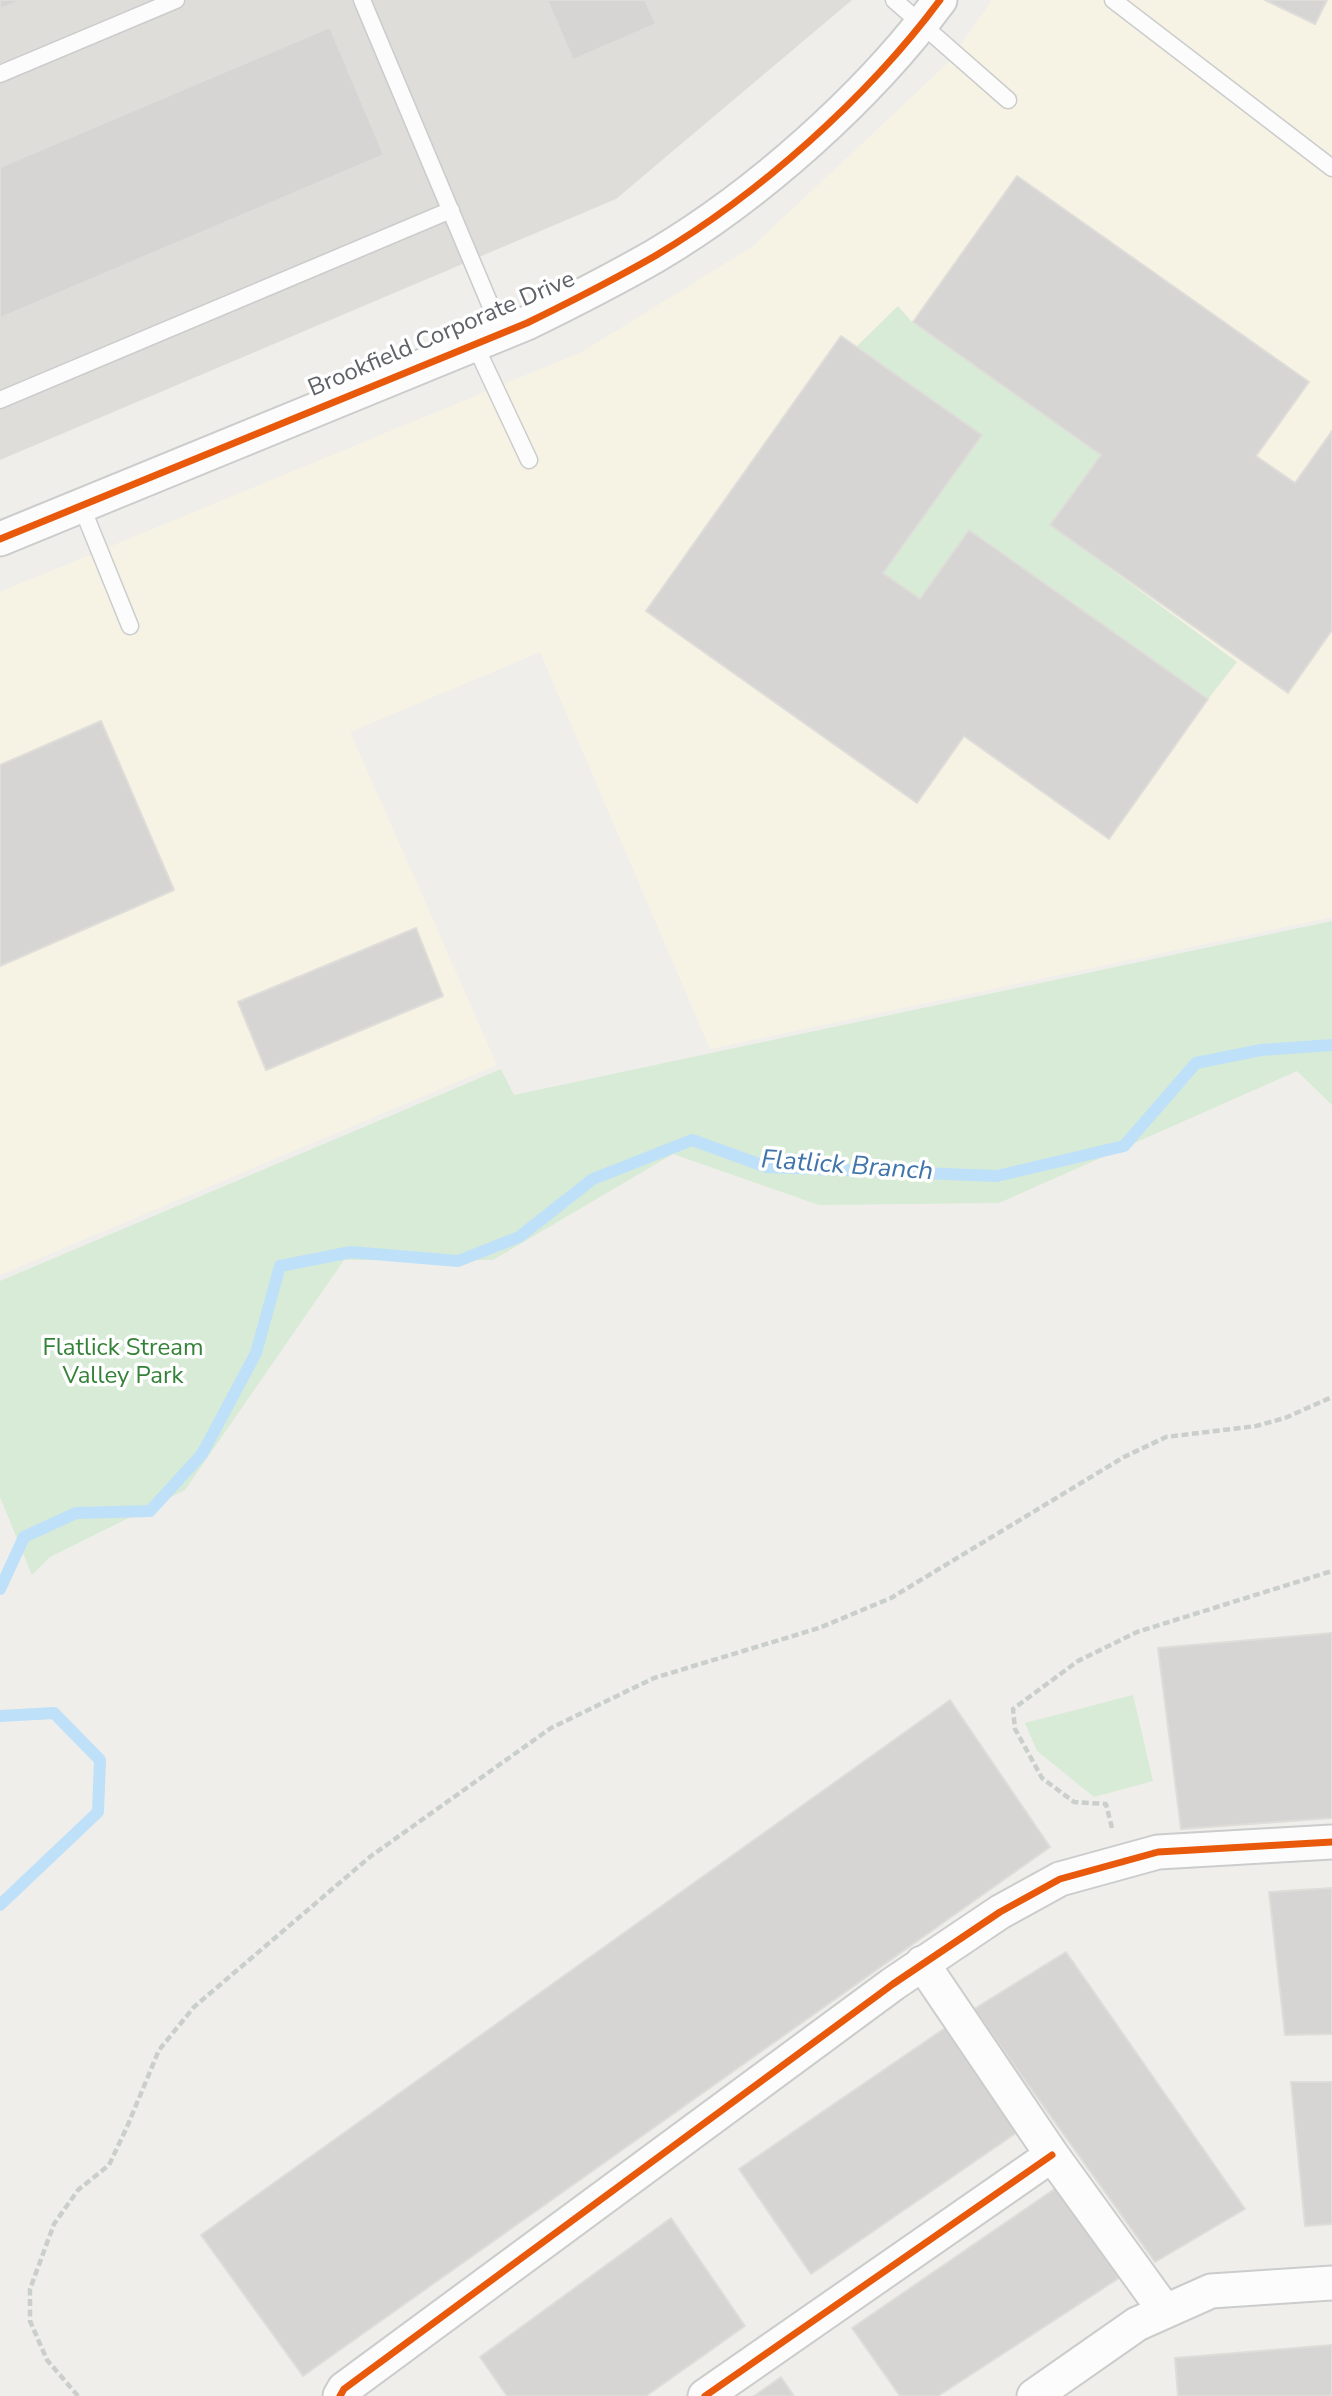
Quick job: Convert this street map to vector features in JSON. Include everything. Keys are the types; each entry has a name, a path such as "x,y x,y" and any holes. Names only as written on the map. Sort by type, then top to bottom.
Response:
{"street":[{"name":"Brookfield Corporate Drive","path":"0,539 489,339 592,292 657,255 718,214 777,168 834,118 886,64 930,12"},
{"path":"340,2396 344,2389 438,2318 922,1963 1000,1912 1060,1879 1158,1852 1332,1842"},
{"path":"922,1963 1052,2155 1165,2311"},
{"path":"705,2396 1052,2155"},
{"path":"1034,2396 1137,2324 1211,2291 1332,2283"}],"lane":[{"path":"0,74 176,0"},
{"path":"362,0 451,211 529,460"},
{"path":"894,0 930,12 1007,100"},
{"path":"1113,0 1332,168"},
{"path":"0,400 451,211"},
{"path":"81,505 130,626"}],"path":[{"path":"78,2396 47,2360 30,2322 30,2289 54,2224 78,2190 109,2165 128,2127 159,2050 194,2007 371,1856 551,1728 654,1678 819,1628 891,1598 1124,1457 1166,1437 1256,1426 1285,1418 1332,1397"},
{"path":"1122,1862 1106,1804 1074,1802 1042,1777 1015,1729 1013,1709 1078,1661 1137,1632 1332,1570"}],"shaded area":[{"path":"0,0 852,0 616,199 0,460"},
{"path":"992,0 1332,0 1332,917 710,1049 540,652 350,732 497,1065 0,1275 0,592 582,352 752,247 949,62"}],"green space":[{"path":"898,306 913,323 1101,455 1051,525 1237,662 1208,699 969,530 920,599 883,573 982,436 856,347"},
{"name":"Flatlick Stream Valley Park","path":"1332,921 1332,1105 1297,1071 999,1203 819,1205 673,1154 493,1260 344,1260 185,1490 50,1557 32,1575 0,1497 0,1281 501,1069 514,1095"},
{"path":"1133,1695 1153,1781 1094,1797 1037,1751 1025,1723"}],"building":[{"path":"0,0 22,0 0,9"},
{"path":"547,0 650,0 646,2 656,24 573,60"},
{"path":"1265,0 1327,0 1315,24"},
{"path":"330,27 384,155 0,318 0,167"},
{"path":"1017,176 1309,382 1256,456 1295,483 1332,431 1332,630 1288,693 1050,525 1101,455 913,322"},
{"path":"841,336 982,435 883,573 920,599 969,530 1208,699 1109,839 964,736 917,803 646,611"},
{"path":"101,721 174,890 0,966 0,765"},
{"path":"416,928 443,996 266,1070 238,1002"},
{"path":"1332,1633 1332,1818 1181,1829 1158,1648"},
{"path":"950,1700 1050,1847 303,2376 201,2235"},
{"path":"1332,1888 1332,2034 1285,2035 1269,1892"},
{"path":"1066,1952 1245,2209 1155,2262 974,2009"},
{"path":"945,2028 1016,2133 811,2274 739,2169"},
{"path":"1291,2082 1332,2082 1332,2224 1305,2226"},
{"path":"1056,2188 1119,2278 938,2396 900,2396 852,2328"},
{"path":"671,2218 745,2326 646,2396 507,2396 480,2357"},
{"path":"1332,2345 1332,2396 1178,2396 1175,2358"},
{"path":"781,2377 794,2396 754,2396"}],"waterway":[{"name":"Flatlick Branch","path":"0,1589 24,1537 76,1513 150,1511 202,1454 256,1353 280,1266 351,1252 458,1261 519,1237 593,1179 692,1140 767,1167 997,1176 1124,1146 1196,1063 1261,1050 1332,1045"},
{"name":"Flatlick Branch","path":"0,1716 54,1713 100,1760 98,1812 0,1905"}],"cycle path":[{"path":"0,539 527,323 655,256 733,204 809,142 880,72 940,0"},
{"path":"340,2396 344,2389 893,1984 1000,1912 1060,1879 1158,1852 1332,1842"},
{"path":"705,2396 1052,2155"}]}
